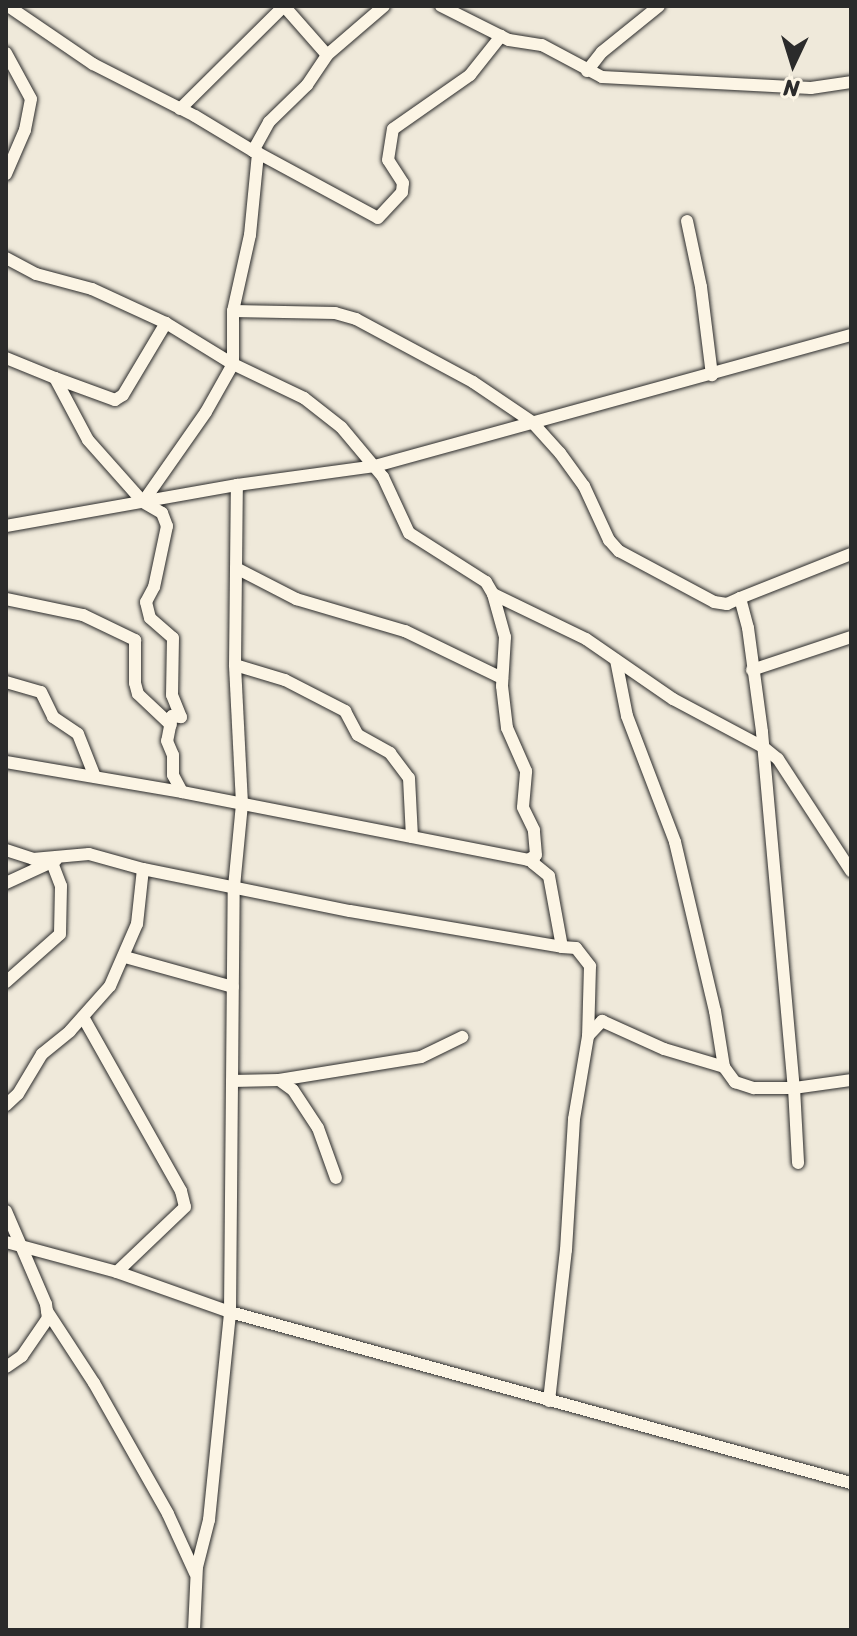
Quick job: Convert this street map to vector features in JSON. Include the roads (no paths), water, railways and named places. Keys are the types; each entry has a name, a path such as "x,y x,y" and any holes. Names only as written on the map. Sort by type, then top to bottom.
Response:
{"street":[{"path":"8,6 93,64 378,218 402,192 403,183 388,160 393,129 470,75 501,36"},
{"path":"180,109 284,6 327,55"},
{"path":"143,502 206,412 233,364 233,311 250,235 255,152 269,122 307,85 327,55 384,6"},
{"path":"441,6 501,36 542,45 587,71 617,80 736,82 811,88 851,82"},
{"path":"587,71 602,52 659,6"},
{"path":"6,53 31,99 25,130 7,170"},
{"path":"687,221 701,287 712,375"},
{"path":"6,258 36,274 92,289 166,323 233,364 304,398 341,427 363,457 375,466 409,533 486,582 493,594 505,637 502,678 507,728 526,771 523,807 534,830 533,863 549,876 562,947"},
{"path":"233,311 335,313 356,319 473,382 532,422 584,486 605,534 619,551 714,602 727,604 851,554"},
{"path":"6,358 115,400 123,395 166,323"},
{"path":"6,526 237,485 375,466 851,335"},
{"path":"55,378 88,440 143,502 162,513 167,526 154,587 146,602 150,618 173,638 172,695 181,717 172,716 169,749 173,755 173,775 182,792"},
{"path":"194,1630 196,1576 209,1520 230,1312 234,887 242,804 235,665 237,485"},
{"path":"236,568 296,599 405,631 502,678"},
{"path":"493,594 586,639 673,699 763,747 778,759 851,871"},
{"path":"740,598 763,747 798,1163"},
{"path":"6,599 83,615 135,640 138,694 171,725"},
{"path":"752,670 851,637"},
{"path":"616,660 627,716 675,842 715,1011 724,1067 735,1082 754,1088 794,1088 851,1080"},
{"path":"235,665 285,680 345,711 358,735 390,753 409,778 412,837"},
{"path":"6,682 41,692 53,717 78,734 95,777"},
{"path":"6,762 534,859"},
{"path":"6,850 33,859 89,854 143,869 234,887 576,948 590,966 588,1036 576,1105 566,1250 549,1401"},
{"path":"6,883 66,855"},
{"path":"6,982 60,934 61,886 52,862"},
{"path":"6,1105 18,1094 42,1054 83,1017 110,986 137,924 143,869"},
{"path":"125,957 233,987"},
{"path":"83,1017 181,1191 185,1207 117,1272"},
{"path":"588,1036 602,1021 664,1049 724,1067"},
{"path":"232,1081 279,1080 421,1057 462,1037"},
{"path":"279,1080 293,1090 318,1128 336,1178"},
{"path":"6,1211 47,1311 94,1383 168,1514 196,1576"},
{"path":"6,1242 117,1272 230,1312 851,1483"},
{"path":"6,1367 22,1356 41,1332 47,1311"}]}
